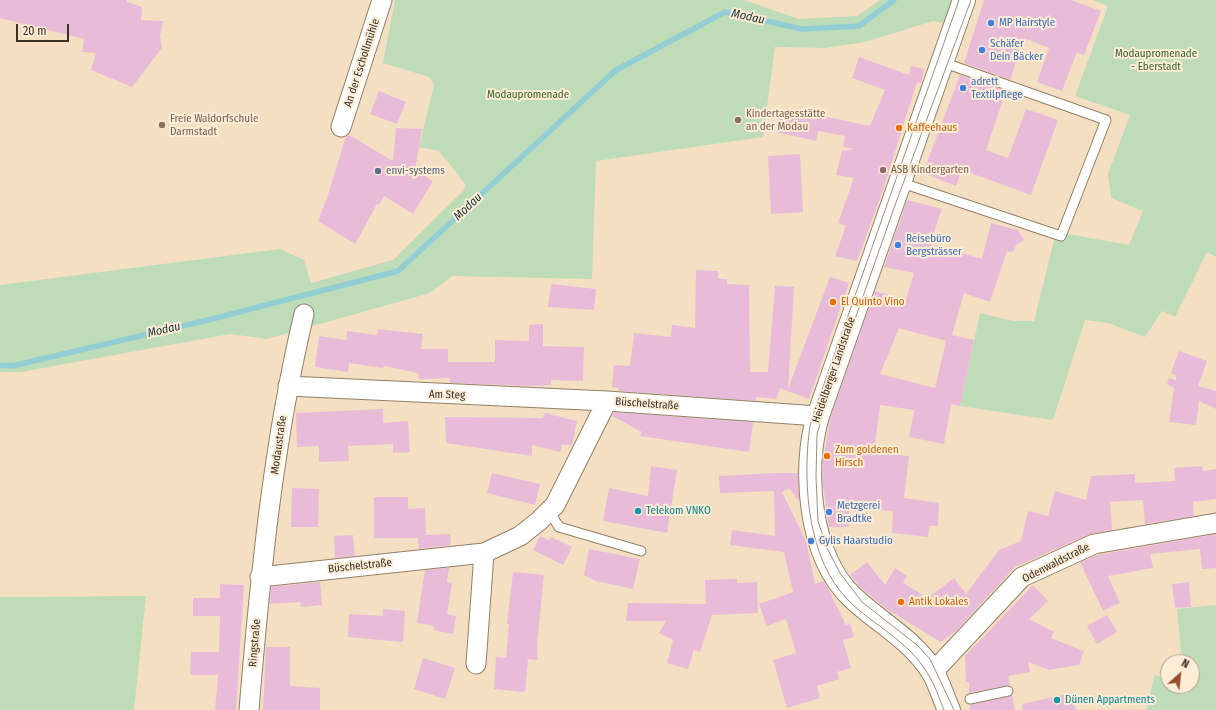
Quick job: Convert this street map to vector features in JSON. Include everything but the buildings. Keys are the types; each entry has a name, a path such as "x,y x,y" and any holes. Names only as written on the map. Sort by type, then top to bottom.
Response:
{"street":[{"name":"An der Eschollmühle","path":"341,127 382,0"},
{"name":"Heidelberger Landstraße","path":"949,710 933,672 922,657 909,643 851,596 836,578 814,521 812,484 813,433 964,0"},
{"name":"Modaustraße","path":"260,577 288,386 304,314"},
{"name":"Am Steg","path":"288,386 607,401"},
{"name":"Büschelstraße","path":"260,577 484,554 520,536 540,521 555,505 607,401 818,416"},
{"name":"Odenwaldstraße","path":"933,672 1022,577 1094,544 1216,523"},
{"path":"476,664 484,554"},
{"name":"Ringstraße","path":"249,710 260,577"}],"lane":[{"path":"900,182 1061,236 1106,120 942,62"},
{"path":"549,511 559,527 641,551"},
{"path":"970,699 1008,691"}],"green space":[{"name":"Modaupromenade","path":"395,0 744,0 799,19 857,16 880,0 956,0 947,24 933,21 865,42 825,48 775,47 763,137 596,161 592,279 452,276 430,293 267,339 230,334 21,372 0,372 0,285 280,249 304,260 311,283 393,260 463,191 466,185 439,151 419,147 434,85 429,77 383,63"},
{"name":"Modaupromenade - Eberstadt","path":"1092,0 1216,0 1216,257 1207,252 1175,317 1162,311 1145,337 1108,323 1085,320 1053,420 960,406 980,313 1013,321 1034,321 1056,232 1129,245 1143,211 1111,198 1108,174 1130,115 1075,96 1108,6"},
{"path":"146,596 134,710 0,710 0,597"},
{"path":"1216,605 1216,710 1146,710 1155,675 1160,677 1160,694 1200,694 1200,654 1181,654 1177,609"}],"waterway":[{"name":"Modau","path":"0,365 12,366 208,320 398,271 616,70 725,12 802,29 859,26 894,0"}],"tram line":[{"path":"944,710 933,683 920,662 901,643 848,600 835,584 824,564 816,544 811,521 808,499 807,454 810,427 814,413 959,0"},
{"path":"954,710 930,659 917,645 862,602 840,573 827,548 818,521 816,477 817,434 832,385 894,208 971,0"}],"place":[{"name":"MP Hairstyle","path":"991,23"},
{"name":"Schäfer Dein Bäcker","path":"982,50"},
{"name":"adrett Textilpflege","path":"963,88"},
{"name":"Kindertagesstätte an der Modau","path":"738,120"},
{"name":"Freie Waldorfschule Darmstadt","path":"162,125"},
{"name":"Kaffeehaus","path":"899,128"},
{"name":"ASB Kindergarten","path":"883,170"},
{"name":"envi-systems","path":"378,171"},
{"name":"Reisebüro Bergsträsser","path":"898,245"},
{"name":"El Quinto Vino","path":"833,302"},
{"name":"Zum goldenen Hirsch","path":"827,456"},
{"name":"Telekom VNKO","path":"638,511"},
{"name":"Metzgerei Bradtke","path":"829,512"},
{"name":"Gylis Haarstudio","path":"811,541"},
{"name":"Antik Lokales","path":"901,602"},
{"name":"Dünen Appartments","path":"1057,700"}]}
